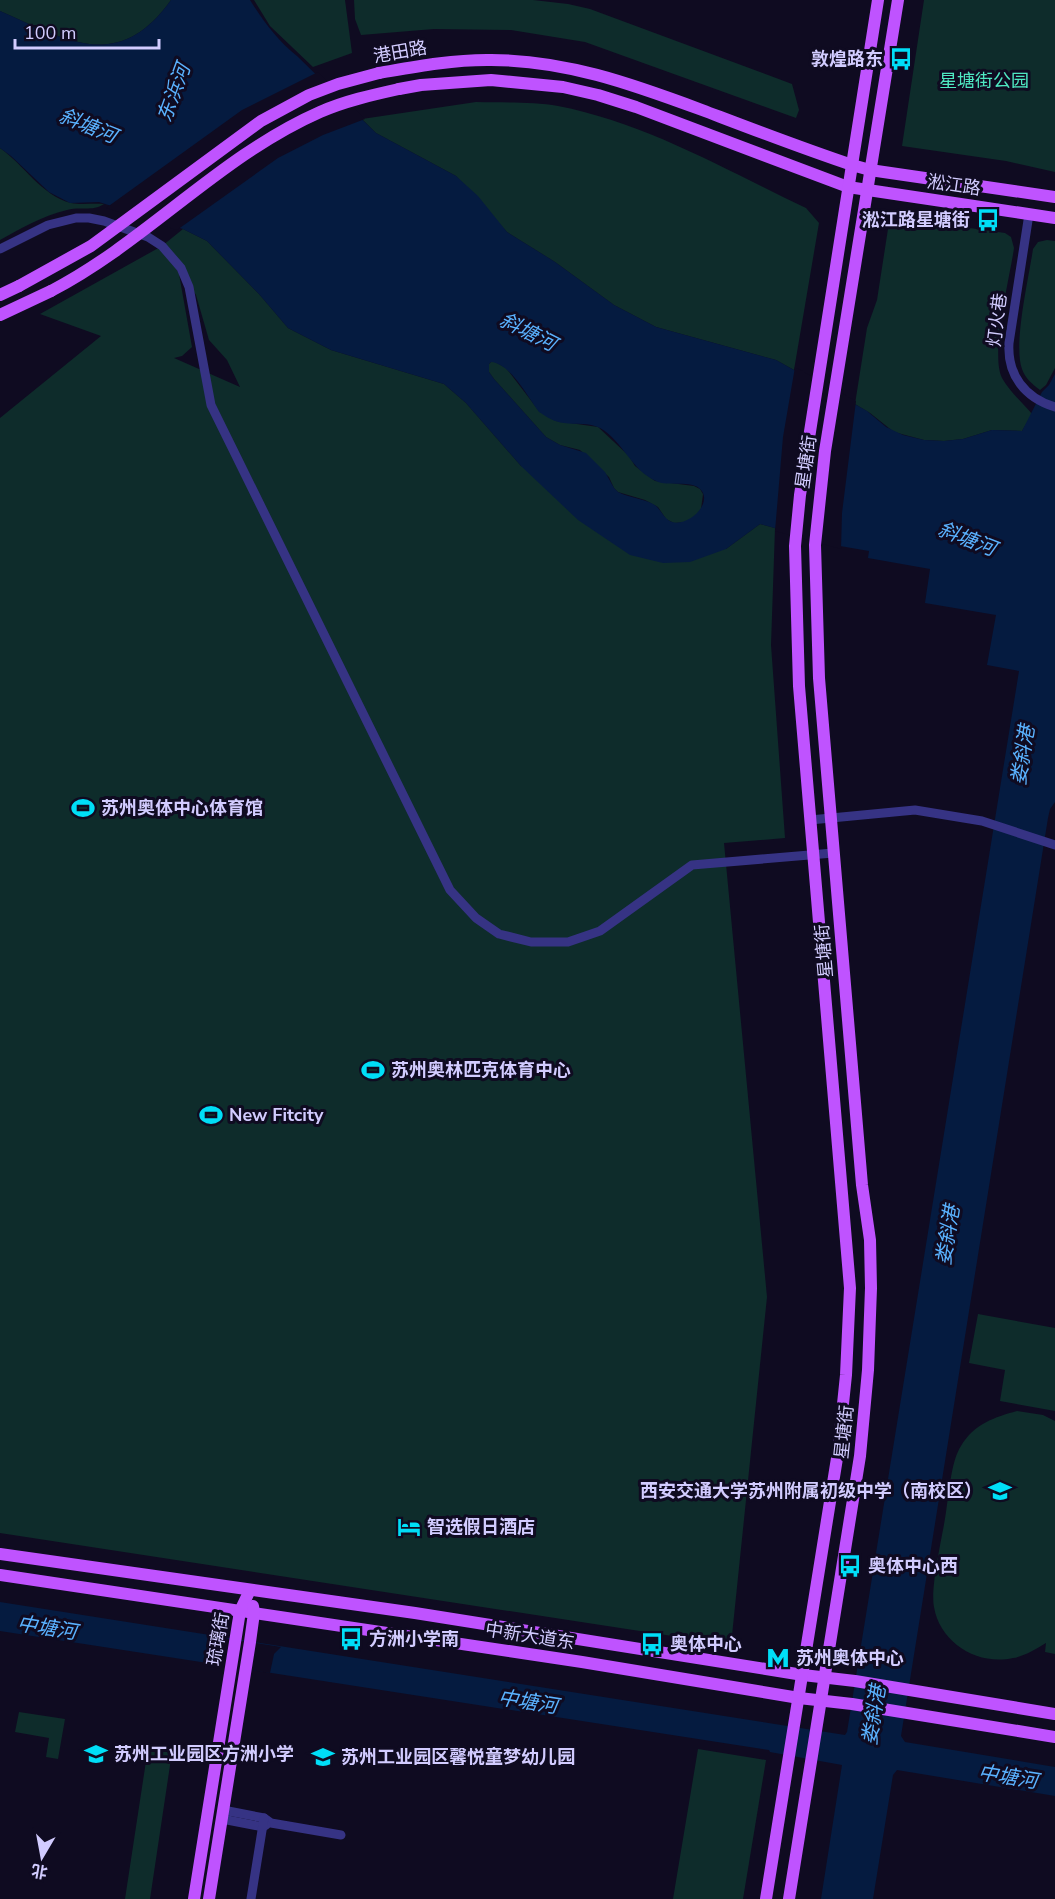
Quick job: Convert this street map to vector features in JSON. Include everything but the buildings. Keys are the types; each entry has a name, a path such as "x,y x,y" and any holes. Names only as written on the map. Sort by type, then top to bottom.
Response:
{"main road":[{"name":"星塘街","path":"766,1899 838,1452 846,1375 850,1288 812,855 800,686 795,546 800,495 820,362 878,0"},
{"name":"星塘街","path":"789,1899 860,1456 868,1370 871,1288 870,1240 862,1185 819,678 815,545 819,498 898,0"},
{"name":"港田路","path":"0,295 91,246 214,153 261,121 309,95 379,73 450,62 488,60 526,62 577,69 647,90 852,165"},
{"name":"港田路","path":"0,315 51,291 88,270 216,174 282,131 342,103 421,85 491,80 563,87 598,95 636,107 849,187"},
{"name":"淞江路","path":"852,165 870,170 1055,197"},
{"name":"淞江路","path":"849,187 1055,218"},
{"name":"中新大道东","path":"0,1554 439,1617 803,1675 855,1680 1055,1714"},
{"name":"中新大道东","path":"0,1575 582,1662 1055,1737"},
{"name":"琉璃街","path":"194,1899 240,1611 250,1590"},
{"name":"琉璃街","path":"209,1899 254,1613 250,1590"}],"street":[{"name":"灯火巷","path":"1029,214 1008,354 1015,378 1026,392 1055,408"},
{"path":"0,249 48,225 89,218 148,237 162,246 181,268 189,286 204,378 211,405 450,890 462,905 489,928 515,939 531,942 568,942 600,931 692,865 833,853"},
{"path":"810,820 915,810 982,821 1055,845"},
{"path":"223,1815 341,1835"},
{"path":"251,1899 266,1823"}],"green space":[{"path":"0,0 171,0 151,23 131,37 111,44 90,44 47,32 0,11"},
{"path":"254,0 345,0 352,53 313,67 270,26"},
{"path":"354,0 533,0 590,9 792,84 799,110 796,118 585,42 511,30 434,29 361,35 355,19"},
{"name":"星塘街公园","path":"924,0 1055,0 1055,172 1006,161 902,146"},
{"path":"476,102 548,104 623,124 685,149 806,208 819,223 794,370 776,360 656,327 614,305 555,262 507,232 456,176 376,133 362,119"},
{"path":"0,148 51,194 75,204 104,204 95,208 72,209 49,216 0,240"},
{"path":"906,219 1005,233 1011,237 1014,248 998,352 1002,378 1032,414 1022,431 992,430 963,439 924,440 894,432 855,404 867,328 877,300 888,229 894,222"},
{"name":"苏州奥林匹克体育中心","path":"183,229 207,241 259,294 288,328 331,350 444,384 466,403 521,466 726,549 760,524 775,528 771,645 785,838 724,843 767,1297 731,1645 0,1533 0,418 101,336 40,314 162,246","holes":["171,258 196,295 209,340 227,360 240,387 174,358 182,356 192,347 179,274"]},
{"path":"1055,241 1055,368 1046,385 1040,390 1029,381 1023,372 1019,344 1033,249 1038,242"},
{"path":"491,362 506,368 539,411 556,421 598,427 629,456 635,466 655,481 694,486 700,489 703,494 701,509 696,516 686,522 674,523 666,519 658,507 645,500 618,492 609,477 580,450 560,445 546,437 494,379 489,372"},
{"path":"978,1314 1055,1328 1055,1411 1000,1401 1005,1370 969,1363"},
{"name":"西安交通大学苏州附属初级中学（南校区）","path":"1017,1411 1043,1415 1055,1421 1055,1654 1045,1652 1046,1643 1017,1657 1000,1660 974,1655 952,1641 938,1620 933,1598 951,1478 958,1452 966,1438 979,1427 993,1419"},
{"path":"19,1712 65,1719 58,1759 46,1757 49,1738 15,1732"},
{"path":"148,1748 172,1752 150,1899 125,1899"},
{"path":"698,1749 766,1760 743,1899 673,1899"}],"water":[{"path":"171,0 250,0 265,23 283,43 376,133 456,176 478,196 507,232 555,262 614,305 656,327 776,360 867,411 886,427 903,435 924,440 944,441 963,439 992,430 1022,431 1042,392 1055,374 1055,802 1048,818 901,1736 905,1742 1055,1767 1055,1796 897,1770 893,1775 873,1899 821,1899 842,1765 769,1750 0,1631 0,1602 845,1735 1019,671 987,665 996,615 925,603 930,569 868,558 869,551 840,546 760,524 726,549 690,562 663,563 630,555 578,520 521,466 466,403 444,384 331,350 288,328 259,294 207,241 183,229 99,202 70,203 49,192 0,148 0,11 47,32 90,44 111,44 131,37 151,23","holes":["491,362 512,374 539,412 545,416 569,424 596,426 615,440 633,463 647,476 661,483 696,486 704,494 704,500 698,512 686,521 672,522 653,504 618,492 605,472 586,453 560,445 546,437 489,372"]}],"pier":[{"path":"318,72 365,119 323,135 278,158 177,230 106,208 242,110"},
{"path":"795,367 856,401 842,513 841,549 775,531 783,437"},
{"path":"210,1636 281,1647 274,1654 270,1673 212,1664 214,1644"}],"place":[{"name":"敦煌路东","path":"901,59"},
{"name":"淞江路星塘街","path":"988,220"},
{"name":"苏州奥体中心体育馆","path":"83,808"},
{"name":"苏州奥林匹克体育中心","path":"373,1070"},
{"name":"New Fitcity","path":"211,1115"},
{"name":"西安交通大学苏州附属初级中学（南校区）","path":"1000,1491"},
{"name":"智选假日酒店","path":"409,1527"},
{"name":"奥体中心西","path":"850,1566"},
{"name":"方洲小学南","path":"351,1639"},
{"name":"奥体中心","path":"652,1644"},
{"name":"苏州奥体中心","path":"778,1658"},
{"name":"苏州工业园区方洲小学","path":"96,1754"},
{"name":"苏州工业园区馨悦童梦幼儿园","path":"323,1757"}],"water label":[{"name":"东浜河","path":"174,93"},
{"name":"斜塘河","path":"88,126"},
{"name":"斜塘河","path":"528,332"},
{"name":"斜塘河","path":"967,539"},
{"name":"娄斜港","path":"1023,755"},
{"name":"娄斜港","path":"948,1235"},
{"name":"中塘河","path":"47,1628"},
{"name":"中塘河","path":"528,1702"},
{"name":"娄斜港","path":"874,1715"},
{"name":"中塘河","path":"1008,1777"}]}
